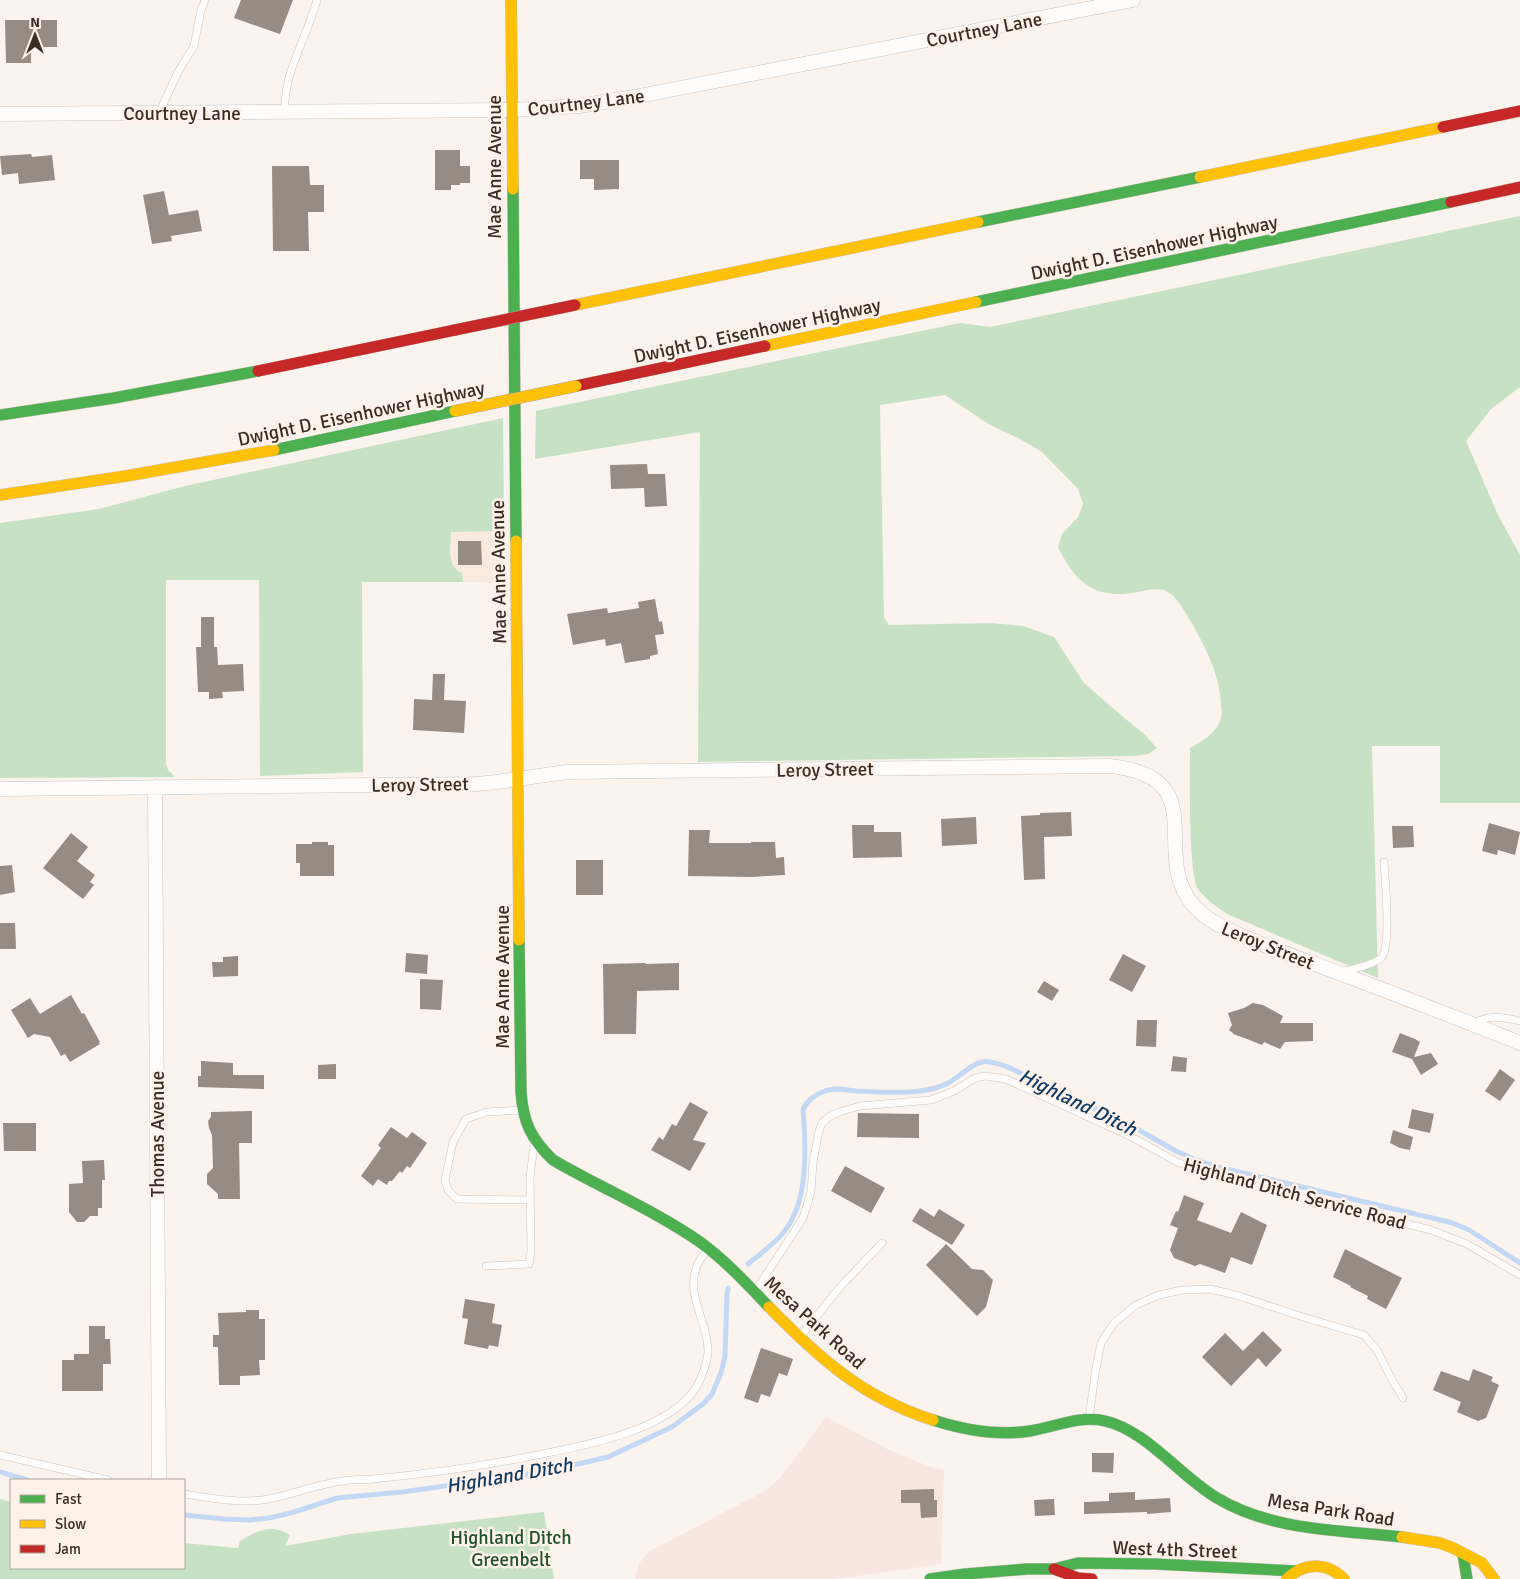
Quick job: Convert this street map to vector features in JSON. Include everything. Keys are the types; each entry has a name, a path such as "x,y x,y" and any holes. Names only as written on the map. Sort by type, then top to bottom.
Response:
{"main road":[{"name":"Mae Anne Avenue","path":"511,0 520,1073 523,1110 528,1130 534,1141"},
{"path":"0,415 205,382 1520,111"},
{"name":"Dwight D. Eisenhower Highway","path":"0,495 258,453 1520,188"},
{"name":"Mesa Park Road","path":"534,1141 543,1151 560,1164 685,1233 720,1258 800,1338 831,1365 871,1393 899,1408 943,1424 979,1431 1017,1432 1089,1419 1102,1420 1128,1430 1158,1451 1192,1480 1230,1505 1259,1516 1298,1525 1429,1541 1453,1548 1482,1564 1494,1579"},
{"path":"1463,1554 1467,1579"},
{"name":"West 4th Street","path":"930,1579 965,1574 1054,1568 1078,1564 1155,1564 1296,1571"},
{"path":"1287,1579 1296,1571 1307,1566 1320,1565 1332,1569 1344,1579"},
{"name":"West 4th Street","path":"1054,1568 1078,1578 1092,1579"}],"street":[{"name":"Courtney Lane","path":"0,114 512,110 555,108 607,102 1133,0"},
{"name":"Leroy Street","path":"0,789 466,784 488,783 567,772 1090,766 1124,768 1142,772 1155,779 1166,791 1172,803 1176,864 1179,879 1184,894 1194,907 1208,919 1226,929 1520,1043"},
{"name":"Thomas Avenue","path":"155,787 159,1479"}],"lane":[{"path":"159,113 178,72 194,46 201,10 205,0"},
{"path":"284,112 290,73 318,0"},
{"path":"1339,973 1376,962 1383,957 1387,947 1384,862"},
{"path":"1473,1024 1486,1017 1520,1021"},
{"name":"Highland Ditch Service Road","path":"755,1292 803,1218 811,1192 817,1141 822,1124 830,1117 850,1108 915,1102 942,1097 975,1078 985,1076 1006,1079 1130,1136 1177,1162 1194,1169 1440,1232 1467,1244 1520,1275"},
{"path":"523,1110 487,1112 466,1120 453,1142 445,1180 448,1190 457,1199 530,1200"},
{"path":"486,1266 529,1264 531,1252 530,1178 534,1141"},
{"path":"800,1338 840,1287 882,1243"},
{"path":"185,1494 221,1500 263,1500 344,1480 372,1479 488,1464 578,1447 631,1432 676,1408 697,1386 708,1351 696,1304 694,1277 697,1265 709,1250"},
{"path":"1089,1419 1101,1344 1114,1323 1136,1305 1159,1295 1182,1290 1210,1289 1236,1295 1364,1335 1377,1350 1390,1378 1403,1398"},
{"path":"0,1455 104,1479"}],"shaded area":[{"path":"504,531 503,583 463,582 462,574 456,571 451,562 451,532"},
{"path":"826,1417 889,1450 928,1466 944,1470 941,1564 837,1579 635,1579 639,1564 648,1552 765,1491 779,1479"}],"green space":[{"path":"1520,216 1520,387 1491,409 1466,441 1498,515 1520,555 1520,803 1440,803 1440,746 1372,746 1378,978 1227,914 1208,900 1198,889 1195,880 1191,844 1190,748 1214,731 1222,714 1220,692 1215,671 1207,651 1191,622 1178,602 1168,592 1153,589 1123,594 1110,594 1089,586 1072,571 1058,547 1062,534 1078,517 1083,504 1078,489 1042,452 990,425 945,395 880,405 884,617 889,625 992,623 1023,626 1054,637 1084,683 1143,733 1157,748 1148,754 1134,756 698,762 700,432 535,459 536,411 960,323 990,327"},
{"path":"503,418 504,531 451,532 451,561 457,570 462,573 463,582 362,582 363,772 260,776 259,580 166,580 166,764 168,770 175,777 0,778 0,523 99,509 185,486"},
{"name":"Highland Ditch Greenbelt","path":"0,1499 10,1502 10,1569 185,1569 185,1543 238,1548 240,1541 252,1534 271,1529 277,1529 290,1535 285,1546 351,1534 544,1512 554,1579 0,1579"}],"building":[{"path":"241,0 293,0 280,34 234,18"},
{"path":"5,20 57,20 57,47 31,48 31,63 6,63"},
{"path":"435,150 460,150 460,166 470,166 470,183 451,185 451,190 435,190"},
{"path":"31,154 32,157 52,155 55,180 19,184 18,173 2,175 0,156"},
{"path":"580,160 619,160 619,189 594,190 594,179 580,179"},
{"path":"272,166 309,166 310,185 324,185 324,212 308,212 309,251 273,251"},
{"path":"164,191 169,215 198,210 202,231 171,236 172,241 152,244 143,195"},
{"path":"647,464 648,474 665,474 667,506 645,507 644,488 611,489 610,465"},
{"path":"458,541 481,541 482,565 458,565"},
{"path":"655,599 659,622 662,621 664,634 655,635 658,654 650,656 650,659 625,663 621,643 606,646 605,639 573,645 567,614 607,608 608,613 639,608 638,602"},
{"path":"201,617 214,617 214,647 217,647 218,665 243,664 244,691 222,692 223,698 209,699 209,692 198,692 196,647 201,647"},
{"path":"433,674 445,674 444,700 466,701 464,733 413,730 414,699 432,700"},
{"path":"1071,812 1072,836 1044,837 1045,879 1024,880 1021,816"},
{"path":"976,817 977,844 942,846 941,819"},
{"path":"1489,823 1520,832 1515,855 1498,850 1497,855 1482,851"},
{"path":"852,825 874,825 874,832 901,832 902,857 853,858"},
{"path":"1392,826 1413,826 1414,847 1393,848"},
{"path":"689,830 710,830 709,843 775,842 776,858 784,857 785,875 751,877 688,876"},
{"path":"71,833 88,847 77,861 95,875 90,882 94,885 83,899 43,868"},
{"path":"312,842 328,842 328,845 334,845 334,876 300,876 300,863 296,863 296,844 312,844"},
{"path":"576,860 603,860 603,895 576,895"},
{"path":"12,865 15,892 0,895 0,866"},
{"path":"0,923 15,923 16,949 0,949"},
{"path":"406,953 428,955 427,974 405,972"},
{"path":"1123,954 1146,966 1132,992 1109,980"},
{"path":"238,956 238,976 213,977 212,962 223,962 223,957"},
{"path":"679,963 679,990 637,991 636,1034 604,1034 603,964"},
{"path":"420,979 443,980 441,1010 420,1009"},
{"path":"1044,981 1059,990 1052,1001 1037,992"},
{"path":"71,995 82,1014 84,1013 100,1044 70,1062 65,1054 61,1056 50,1037 34,1034 28,1038 11,1010 30,998 40,1014"},
{"path":"1253,1003 1263,1005 1283,1016 1280,1023 1313,1023 1313,1041 1285,1042 1280,1049 1264,1042 1262,1045 1233,1034 1229,1030 1232,1025 1228,1013"},
{"path":"1137,1020 1157,1020 1156,1047 1136,1046"},
{"path":"1400,1033 1420,1042 1414,1057 1431,1053 1438,1064 1421,1075 1412,1059 1392,1052"},
{"path":"1173,1056 1187,1058 1186,1072 1171,1071"},
{"path":"201,1061 233,1063 233,1075 264,1075 264,1089 198,1087 198,1076 201,1076"},
{"path":"336,1064 336,1079 318,1079 318,1065"},
{"path":"1500,1069 1515,1080 1500,1101 1485,1091"},
{"path":"690,1102 708,1112 693,1140 706,1143 690,1171 651,1150 659,1137 663,1140 672,1124 676,1126"},
{"path":"1412,1109 1434,1114 1430,1133 1408,1128"},
{"path":"252,1111 252,1143 239,1143 240,1199 218,1199 218,1194 207,1184 207,1174 213,1168 212,1135 208,1121 211,1117 211,1112"},
{"path":"858,1113 919,1114 919,1138 857,1137"},
{"path":"3,1123 36,1123 36,1151 4,1151"},
{"path":"391,1127 407,1138 412,1132 427,1143 410,1168 407,1166 402,1173 400,1171 387,1185 378,1179 373,1186 361,1176 381,1148 378,1145"},
{"path":"1393,1130 1413,1137 1410,1150 1390,1143"},
{"path":"104,1160 105,1180 102,1180 102,1208 98,1208 98,1216 90,1216 84,1222 77,1222 69,1212 69,1184 83,1183 82,1161"},
{"path":"845,1166 885,1188 871,1213 831,1191"},
{"path":"1184,1195 1204,1203 1197,1220 1231,1233 1241,1212 1267,1225 1252,1265 1231,1257 1225,1273 1200,1264 1195,1266 1174,1258 1170,1250 1178,1228 1170,1225 1176,1211 1178,1212"},
{"path":"920,1208 934,1217 939,1209 965,1225 952,1245 912,1221"},
{"path":"946,1244 972,1269 983,1270 993,1280 986,1307 977,1316 926,1265"},
{"path":"1345,1249 1402,1278 1386,1309 1367,1299 1368,1296 1333,1277"},
{"path":"465,1299 495,1304 492,1323 502,1325 498,1347 489,1345 488,1349 464,1344 468,1319 462,1318"},
{"path":"246,1310 259,1310 259,1319 265,1319 265,1360 259,1360 260,1375 240,1376 240,1385 219,1385 218,1347 213,1347 213,1335 219,1335 218,1313 246,1312"},
{"path":"89,1326 105,1326 105,1339 110,1339 111,1364 103,1364 103,1391 62,1391 62,1360 74,1360 74,1354 89,1354"},
{"path":"1263,1331 1282,1350 1266,1367 1258,1358 1231,1386 1202,1357 1225,1333 1243,1351"},
{"path":"761,1348 793,1359 787,1376 779,1373 770,1397 761,1394 758,1403 744,1398"},
{"path":"1473,1369 1493,1377 1491,1381 1499,1385 1486,1418 1478,1421 1457,1412 1461,1402 1433,1390 1441,1371 1469,1381"},
{"path":"1092,1453 1114,1453 1113,1473 1092,1472"},
{"path":"934,1489 934,1500 937,1500 937,1517 921,1518 920,1503 901,1503 901,1490"},
{"path":"1135,1492 1135,1500 1170,1498 1171,1512 1084,1514 1084,1502 1109,1501 1109,1493"},
{"path":"1054,1499 1055,1515 1035,1516 1034,1500"}],"waterway":[{"name":"Highland Ditch","path":"748,1264 783,1233 798,1206 802,1191 805,1157 803,1110 812,1098 822,1092 833,1089 869,1092 915,1092 932,1089 943,1086 974,1065 984,1062 991,1062 1010,1068 1137,1129 1194,1159 1218,1167 1453,1223 1469,1230 1520,1263"},
{"name":"Highland Ditch","path":"185,1515 250,1520 269,1518 337,1498 402,1492 539,1473 608,1457 672,1427 703,1404 712,1394 721,1373 725,1356 728,1288"},
{"name":"Highland Ditch","path":"0,1472 24,1479"}],"traffic: fast":[{"path":"978,222 1200,177"},
{"path":"513,189 516,541"},
{"path":"976,302 1451,202"},
{"path":"0,415 114,398 258,371"},
{"path":"274,450 455,411"},
{"path":"519,940 522,1103 526,1121 539,1145 553,1160 646,1209 710,1249 769,1307"},
{"path":"933,1420 957,1427 1006,1433 1030,1431 1077,1420 1105,1421 1135,1434 1204,1489 1238,1509 1283,1523 1402,1537"},
{"path":"1463,1554 1467,1579"},
{"path":"930,1579 965,1574 1027,1569 1054,1569 1078,1563 1155,1564 1296,1571"}],"traffic: slow":[{"path":"511,0 513,189"},
{"path":"1200,177 1443,127"},
{"path":"575,305 978,222"},
{"path":"765,346 976,302"},
{"path":"455,411 576,386"},
{"path":"0,495 126,476 274,450"},
{"path":"516,541 519,940"},
{"path":"769,1307 824,1359 864,1388 908,1411 933,1420"},
{"path":"1402,1537 1440,1543 1453,1548 1482,1563 1494,1579"},
{"path":"1287,1579 1301,1569 1316,1566 1330,1569 1344,1579"}],"traffic: jam":[{"path":"1443,127 1520,111"},
{"path":"1451,202 1520,187"},
{"path":"455,330 575,305"},
{"path":"258,371 455,330"},
{"path":"576,386 765,346"},
{"path":"1054,1569 1078,1578 1092,1579"}]}
